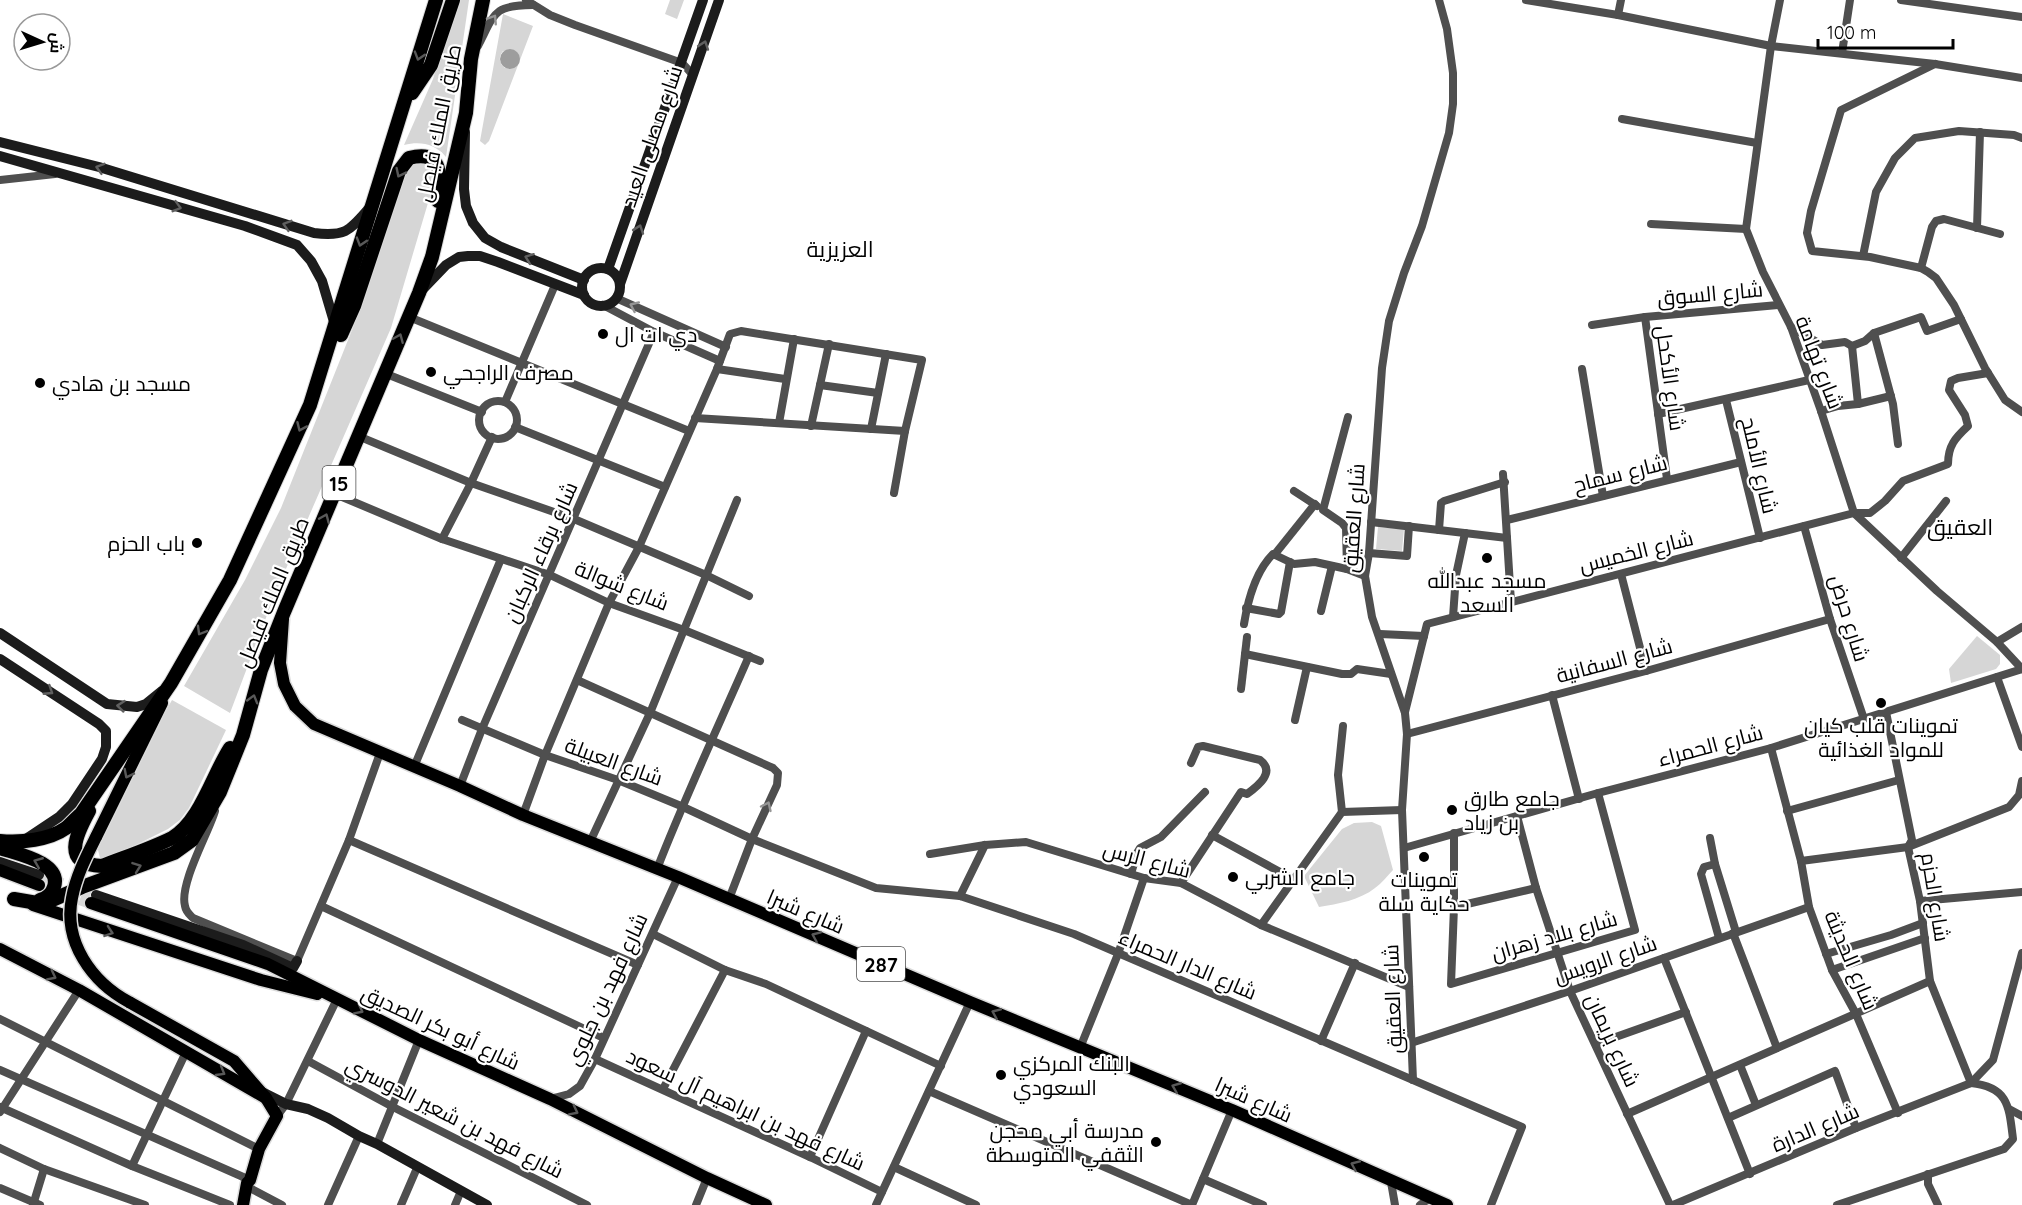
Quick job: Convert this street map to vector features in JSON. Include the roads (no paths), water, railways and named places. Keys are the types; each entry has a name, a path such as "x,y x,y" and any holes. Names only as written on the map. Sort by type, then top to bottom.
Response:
{"highway":[{"name":"طريق الملك فيصل","path":"111,772 171,683 234,573 310,405 436,0"},
{"path":"403,106 431,65 453,0"},
{"path":"474,42 476,0"},
{"name":"طريق الملك فيصل","path":"15,899 43,904 174,853 192,840 220,792 242,738 261,670 432,257 466,113 471,59 483,0"},
{"path":"310,405 354,306 399,171 409,158 418,156 430,157 437,164 440,176 432,257"},
{"path":"111,772 77,834 75,850 77,856 80,860 92,865 102,866 173,837 184,828 196,811 225,755 242,738"},
{"path":"0,842 22,842 65,829 81,814 111,772"},
{"path":"0,848 43,863 54,874 53,889 47,897 38,901 15,899 0,894"}],"main road":[{"name":"شارع شبرا","path":"284,612 280,663 284,684 296,706 314,724 523,815 678,877 970,1002 1232,1110 1391,1182 1425,1202 1447,1205"},
{"path":"171,683 75,885 71,901 72,928 76,946 93,974 105,986 234,1061 263,1094 277,1116 259,1149 243,1205"},
{"path":"0,870 39,880"},
{"path":"15,899 139,942 261,980 337,999"},
{"name":"شارع أبو بكر الصديق","path":"93,899 268,964 419,1041 550,1099 766,1205"},
{"path":"0,949 79,990 263,1094"}],"street":[{"name":"شارع مصلى العيد","path":"608,269 703,0"},
{"name":"شارع مصلى العيد","path":"620,284 719,0"},
{"name":"شارع العقيق","path":"1413,1080 1402,810 1407,734 1405,713 1380,634 1372,617 1365,576 1369,553 1382,368 1389,321 1422,226 1449,133 1453,104 1453,73 1447,29 1439,0"},
{"path":"1526,0 1618,15 1771,46 1935,64 2022,78"},
{"path":"1618,15 1621,0"},
{"path":"1650,224 1746,229 1771,46 1780,0"},
{"path":"1842,53 1850,0"},
{"path":"1901,0 2022,16"},
{"path":"471,59 494,15 508,6 530,2 550,15 574,25 682,63 693,75"},
{"path":"1935,64 1840,110 1811,211 1807,233 1812,251 1863,256 1921,268 1936,278 1961,319 1988,373 2005,400 2021,413"},
{"path":"466,113 464,189 466,206 473,223 485,238 501,247 584,280"},
{"path":"1622,119 1757,143"},
{"path":"1863,256 1876,192 1895,159 1915,138 1959,131 2014,135 2022,138"},
{"path":"1977,228 1980,132"},
{"path":"0,142 99,167 314,233 330,235 345,233 373,203"},
{"path":"0,156 245,226 297,245 311,261 322,281 335,328"},
{"path":"0,180 60,173"},
{"path":"1921,268 1932,227 1936,221 1944,219 2000,234"},
{"name":"شارع تهامة","path":"1746,229 1778,305 1791,327 1854,513 1937,591 1997,642 2022,669"},
{"path":"419,293 446,265 459,257 480,256 584,295 592,303 603,305 718,365 785,380"},
{"path":"584,295 584,280 591,271 597,268 608,269 616,275 620,284 616,298 603,305"},
{"path":"505,402 555,285"},
{"path":"616,298 726,347"},
{"name":"شارع السوق","path":"1592,325 1645,317 1778,305"},
{"path":"409,317 689,431"},
{"name":"شارع الأكحل","path":"1645,317 1667,479"},
{"path":"1852,346 1865,341 1874,333 1921,317 1927,331 1961,319"},
{"path":"1791,327 1822,345 1845,342 1852,346"},
{"path":"523,815 545,755 609,603 639,547 730,334 741,331 922,360 905,431 894,493"},
{"name":"شارع برقاء الركبان","path":"460,786 482,729 654,332"},
{"path":"1874,333 1891,396 1898,444"},
{"path":"779,423 794,339"},
{"path":"811,426 829,344"},
{"path":"1852,346 1858,404"},
{"path":"871,429 886,354"},
{"path":"1582,369 1603,496"},
{"path":"384,373 482,412"},
{"name":"شارع الخميس","path":"1424,636 1428,624 1854,513 1869,513 1885,501 1903,481 1948,464 1948,450 1957,436 1968,426 1965,415 1949,390 1952,381 1988,373"},
{"path":"1658,414 1809,380"},
{"path":"820,385 878,393"},
{"path":"1821,411 1891,396"},
{"name":"شارع الأملح","path":"1726,400 1760,538"},
{"path":"494,401 505,402 517,415 515,427 507,436 492,437 480,423 482,412 494,401"},
{"path":"1323,510 1348,417"},
{"path":"695,418 905,431"},
{"path":"515,427 665,487"},
{"path":"358,436 471,483 574,519 706,575 749,596"},
{"path":"442,539 492,437"},
{"name":"شارع سماح","path":"1507,520 1741,462"},
{"path":"1439,530 1441,503 1504,478 1511,602"},
{"path":"1294,491 1346,528 1347,569"},
{"name":"شارع شوالة","path":"335,494 442,539 550,575 609,603 760,661"},
{"path":"591,842 650,712 737,500"},
{"path":"1901,558 1946,501"},
{"path":"1244,624 1246,609 1256,579 1270,555 1275,554 1315,504"},
{"path":"1371,522 1508,538"},
{"path":"1369,553 1407,556 1409,526"},
{"name":"شارع حرض","path":"1804,526 1830,619 1864,720"},
{"path":"1454,617 1456,575 1465,533"},
{"path":"1275,554 1298,564 1308,562 1332,566 1365,576"},
{"path":"414,767 501,559"},
{"path":"1246,609 1276,615 1281,612 1290,562"},
{"path":"1321,611 1332,566"},
{"path":"1621,574 1646,671"},
{"name":"شارع السفانية","path":"1407,734 1646,671 1830,619"},
{"path":"1997,642 2022,627"},
{"path":"0,633 107,704 136,707 146,704 171,683"},
{"path":"1380,634 1424,636 1405,713"},
{"path":"1241,688 1247,637"},
{"path":"1245,654 1342,674 1351,674 1358,669 1391,674"},
{"path":"657,869 681,806 749,656"},
{"path":"0,659 99,724 106,731 106,747 102,759 72,804 54,821 22,842"},
{"path":"1295,720 1307,667"},
{"name":"شارع الحمراء","path":"1404,848 1598,793 1772,748 2022,669"},
{"path":"1997,677 2022,747"},
{"path":"577,680 773,768 778,773 779,780 752,839 729,899"},
{"path":"1552,695 1579,799"},
{"name":"شارع الحزم","path":"1886,712 1912,840 1908,847 1920,901 1930,981 1971,1083"},
{"name":"شارع العبيلة","path":"462,720 545,755 618,780 752,839"},
{"path":"1261,925 1342,812 1338,775 1343,726"},
{"path":"1181,883 1241,792 1247,794 1261,783 1266,770 1265,764 1260,760 1203,746 1198,747 1191,763"},
{"name":"شارع الحديثة","path":"1772,748 1801,861 1809,907 1832,970 1856,1014 1898,1113"},
{"path":"93,899 243,945 293,968 349,840 380,753"},
{"path":"1787,811 1899,780"},
{"path":"1801,861 1908,847 2008,807 2019,795 2022,781"},
{"path":"220,792 214,815 186,887 184,902 186,910 193,918 297,961"},
{"path":"1131,874 1140,849 1161,837 1205,792"},
{"name":"شارع بلاد زهران","path":"1454,907 1451,984 1635,930 1598,793"},
{"path":"1342,812 1402,810"},
{"name":"شارع بريمان","path":"1517,816 1536,888 1570,991 1672,1205"},
{"path":"1454,833 1454,907 1536,888"},
{"path":"1212,836 1293,879"},
{"path":"1710,838 1735,933 1777,1048"},
{"name":"شارع الدار الحمراء","path":"752,839 876,888 960,896 1074,934 1522,1127 1491,1205"},
{"path":"349,840 638,965"},
{"name":"شارع الرس","path":"930,854 985,845 1026,843 1144,878 1181,883 1261,925 1409,987"},
{"path":"960,896 985,845"},
{"path":"0,862 39,880"},
{"path":"1715,864 1704,867 1701,874 1719,938"},
{"name":"شارع فهد بن جلوي","path":"550,1099 569,1094 580,1086 595,1059 678,877"},
{"path":"1080,1048 1118,954 1144,878"},
{"path":"1920,901 2022,892"},
{"path":"321,906 604,1038"},
{"name":"شارع الرويس","path":"1411,1043 1570,991 1809,907"},
{"path":"1826,954 1923,923"},
{"path":"653,934 725,970 766,984 941,1066"},
{"path":"1832,970 1925,938"},
{"path":"1971,1083 1993,1060 2022,953"},
{"path":"1664,958 1750,1174"},
{"path":"1321,1041 1355,963"},
{"path":"663,1089 725,970"},
{"path":"1627,1114 1930,981"},
{"path":"79,990 1,1109 132,1166 230,1205"},
{"path":"277,1116 286,1104 337,999"},
{"path":"876,1205 970,1002"},
{"path":"1596,1044 1686,1012"},
{"path":"0,1019 259,1149"},
{"path":"810,1157 866,1031"},
{"path":"377,1144 419,1041"},
{"path":"132,1166 186,1052"},
{"name":"شارع فهد بن ابراهيم آل سعود","path":"595,1059 882,1192"},
{"name":"شارع فهد بن شعير الدوسري","path":"308,1061 393,1107 587,1205"},
{"path":"1740,1065 1756,1106"},
{"path":"0,1070 147,1135 248,1183 282,1205"},
{"path":"1728,1118 1835,1071 1856,1128"},
{"path":"1838,1205 2004,1149 2013,1139 2009,1109 2002,1096 1987,1085 1971,1083"},
{"name":"شارع الدارة","path":"1672,1205 1971,1083"},
{"path":"929,1091 1192,1205 1232,1110"},
{"path":"263,1094 286,1104 318,1113 487,1205"},
{"path":"2009,1109 2022,1116"},
{"path":"328,1205 359,1136"},
{"path":"0,1148 44,1169 145,1205"},
{"path":"894,1167 976,1205"},
{"path":"401,1205 417,1168"},
{"path":"0,1188 35,1204 44,1169"},
{"path":"1928,1174 1928,1185 1938,1205"},
{"path":"696,1205 707,1178"},
{"path":"1203,1179 1263,1205"},
{"path":"1391,1182 1395,1205"},
{"path":"455,1205 461,1191"}],"tunnel":[{"path":"39,875 96,895"},
{"path":"63,893 91,903"}],"place":[{"name":"دي ات ال","path":"603,334"},
{"name":"مصرف الراجحي","path":"431,372"},
{"name":"مسجد بن هادي","path":"40,383"},
{"name":"باب الحزم","path":"197,543"},
{"name":"مسجد عبدالله السعد","path":"1487,558"},
{"name":"تموينات قلب كيان للمواد الغذائية","path":"1881,703"},
{"name":"جامع طارق بن زياد","path":"1452,810"},
{"name":"تموينات حكاية سلة","path":"1424,857"},
{"name":"جامع الشربي","path":"1233,877"},
{"name":"البنك المركزي السعودي","path":"1001,1075"},
{"name":"مدرسة أبي محجن الثقفي المتوسطة","path":"1156,1142"}],"district":[{"name":"العزيزية","path":"840,249"},
{"name":"العقيق","path":"1960,527"}]}
